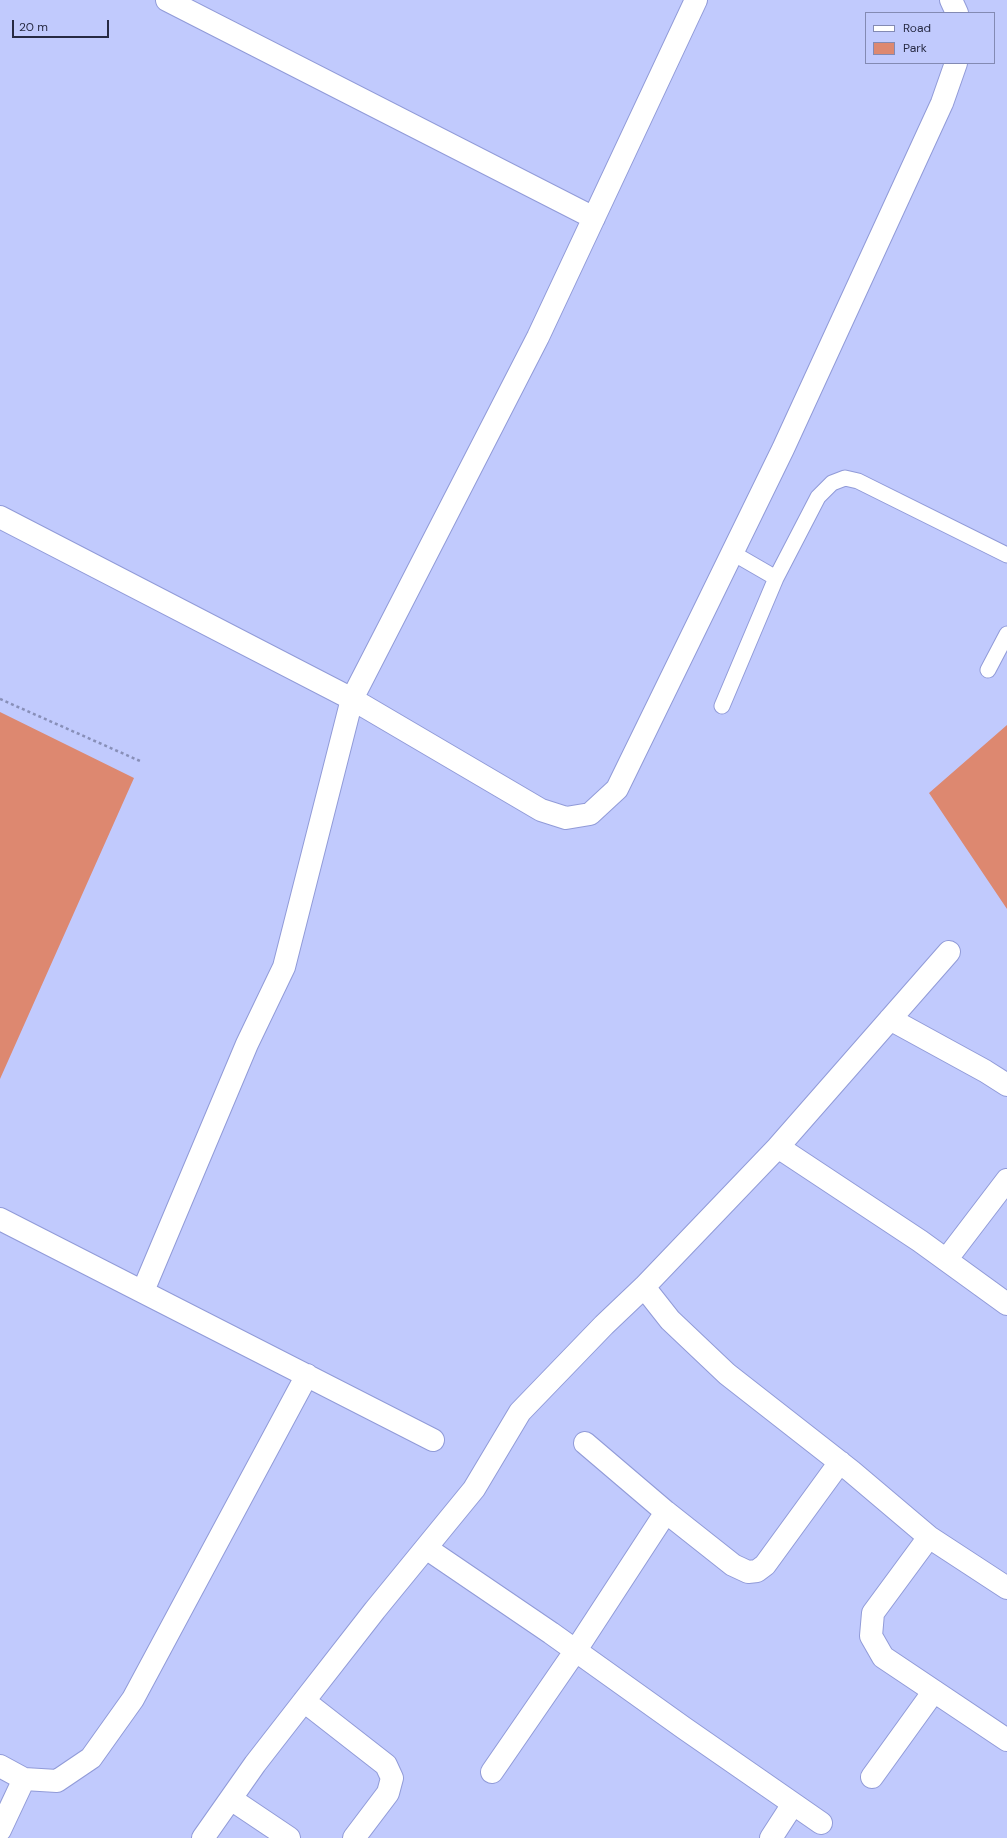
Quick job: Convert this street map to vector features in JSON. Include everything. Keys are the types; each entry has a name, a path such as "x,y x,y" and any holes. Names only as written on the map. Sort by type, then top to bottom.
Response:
{"street":[{"path":"167,0 594,218"},
{"path":"143,1291 247,1044 284,967 352,699 538,337 696,0"},
{"path":"951,0 957,12"},
{"path":"0,517 352,699 541,810 566,818 590,814 617,789 783,449 942,103 956,64"},
{"path":"203,1838 255,1764 474,1489 520,1412 604,1325 644,1287 778,1147 949,952"},
{"path":"890,1019 985,1071 1007,1085"},
{"path":"778,1147 946,1260 1007,1304"},
{"path":"946,1260 1007,1180"},
{"path":"0,1219 433,1440"},
{"path":"644,1287 670,1320 709,1359 840,1462 929,1537 1007,1588"},
{"path":"0,1766 24,1779 57,1782 91,1758 133,1699 307,1375"},
{"path":"585,1443 666,1512 733,1565 748,1572 757,1571 765,1565 840,1462"},
{"path":"492,1772 576,1650 666,1512"},
{"path":"929,1537 873,1613 871,1636 883,1657 1007,1740"},
{"path":"426,1548 576,1650 684,1728 821,1823"},
{"path":"872,1777 934,1691"},
{"path":"304,1701 386,1765 392,1778 388,1793 354,1838"},
{"path":"0,1830 24,1779"},
{"path":"231,1799 288,1838"},
{"path":"770,1838 793,1804"}],"lane":[{"path":"722,706 776,578 818,497 832,483 845,478 858,481 1007,555"},
{"path":"732,552 776,578"},
{"path":"988,670 1007,634"}],"path":[{"path":"0,699 140,761"}],"green space":[{"path":"0,712 134,778 0,1079"},
{"path":"1007,725 1007,909 929,793"}]}
